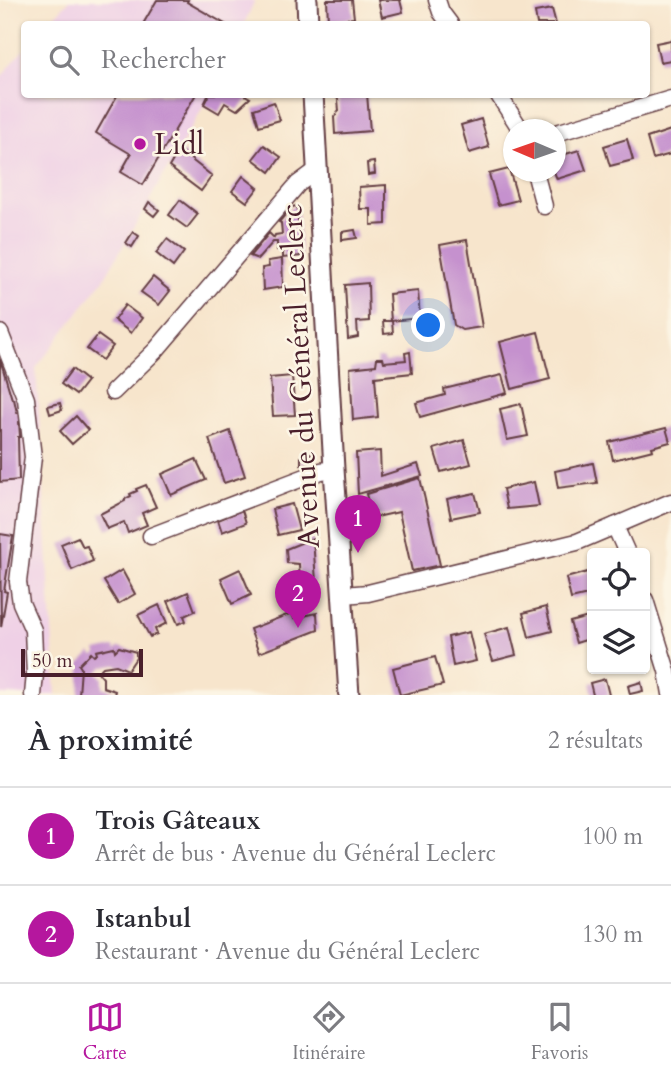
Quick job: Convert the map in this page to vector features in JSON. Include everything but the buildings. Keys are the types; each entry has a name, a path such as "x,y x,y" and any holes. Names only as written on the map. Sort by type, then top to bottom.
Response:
{"main road":[{"path":"307,0 308,21"},
{"name":"Avenue du Général Leclerc","path":"313,98 349,695"}],"street":[{"path":"437,0 448,21"},
{"path":"501,98 515,119"},
{"path":"566,130 671,100"},
{"path":"113,392 156,350 298,184 317,170"},
{"path":"538,182 544,206"},
{"path":"0,333 26,399 33,457 18,582 21,603 33,630 33,695"},
{"path":"151,536 321,471 334,469"},
{"path":"344,595 368,593 577,541 671,502"},
{"path":"615,526 625,548"},
{"path":"648,611 667,671 671,694"}],"shaded area":[{"path":"70,0 255,0 245,21 50,21"},
{"path":"21,53 21,98 208,98 104,279 36,368 56,695 0,695 0,78"}],"place":[{"name":"Lidl","path":"140,144"},
{"name":"Trois Gâteaux","path":"358,553"},
{"name":"Istanbul","path":"298,628"}]}
